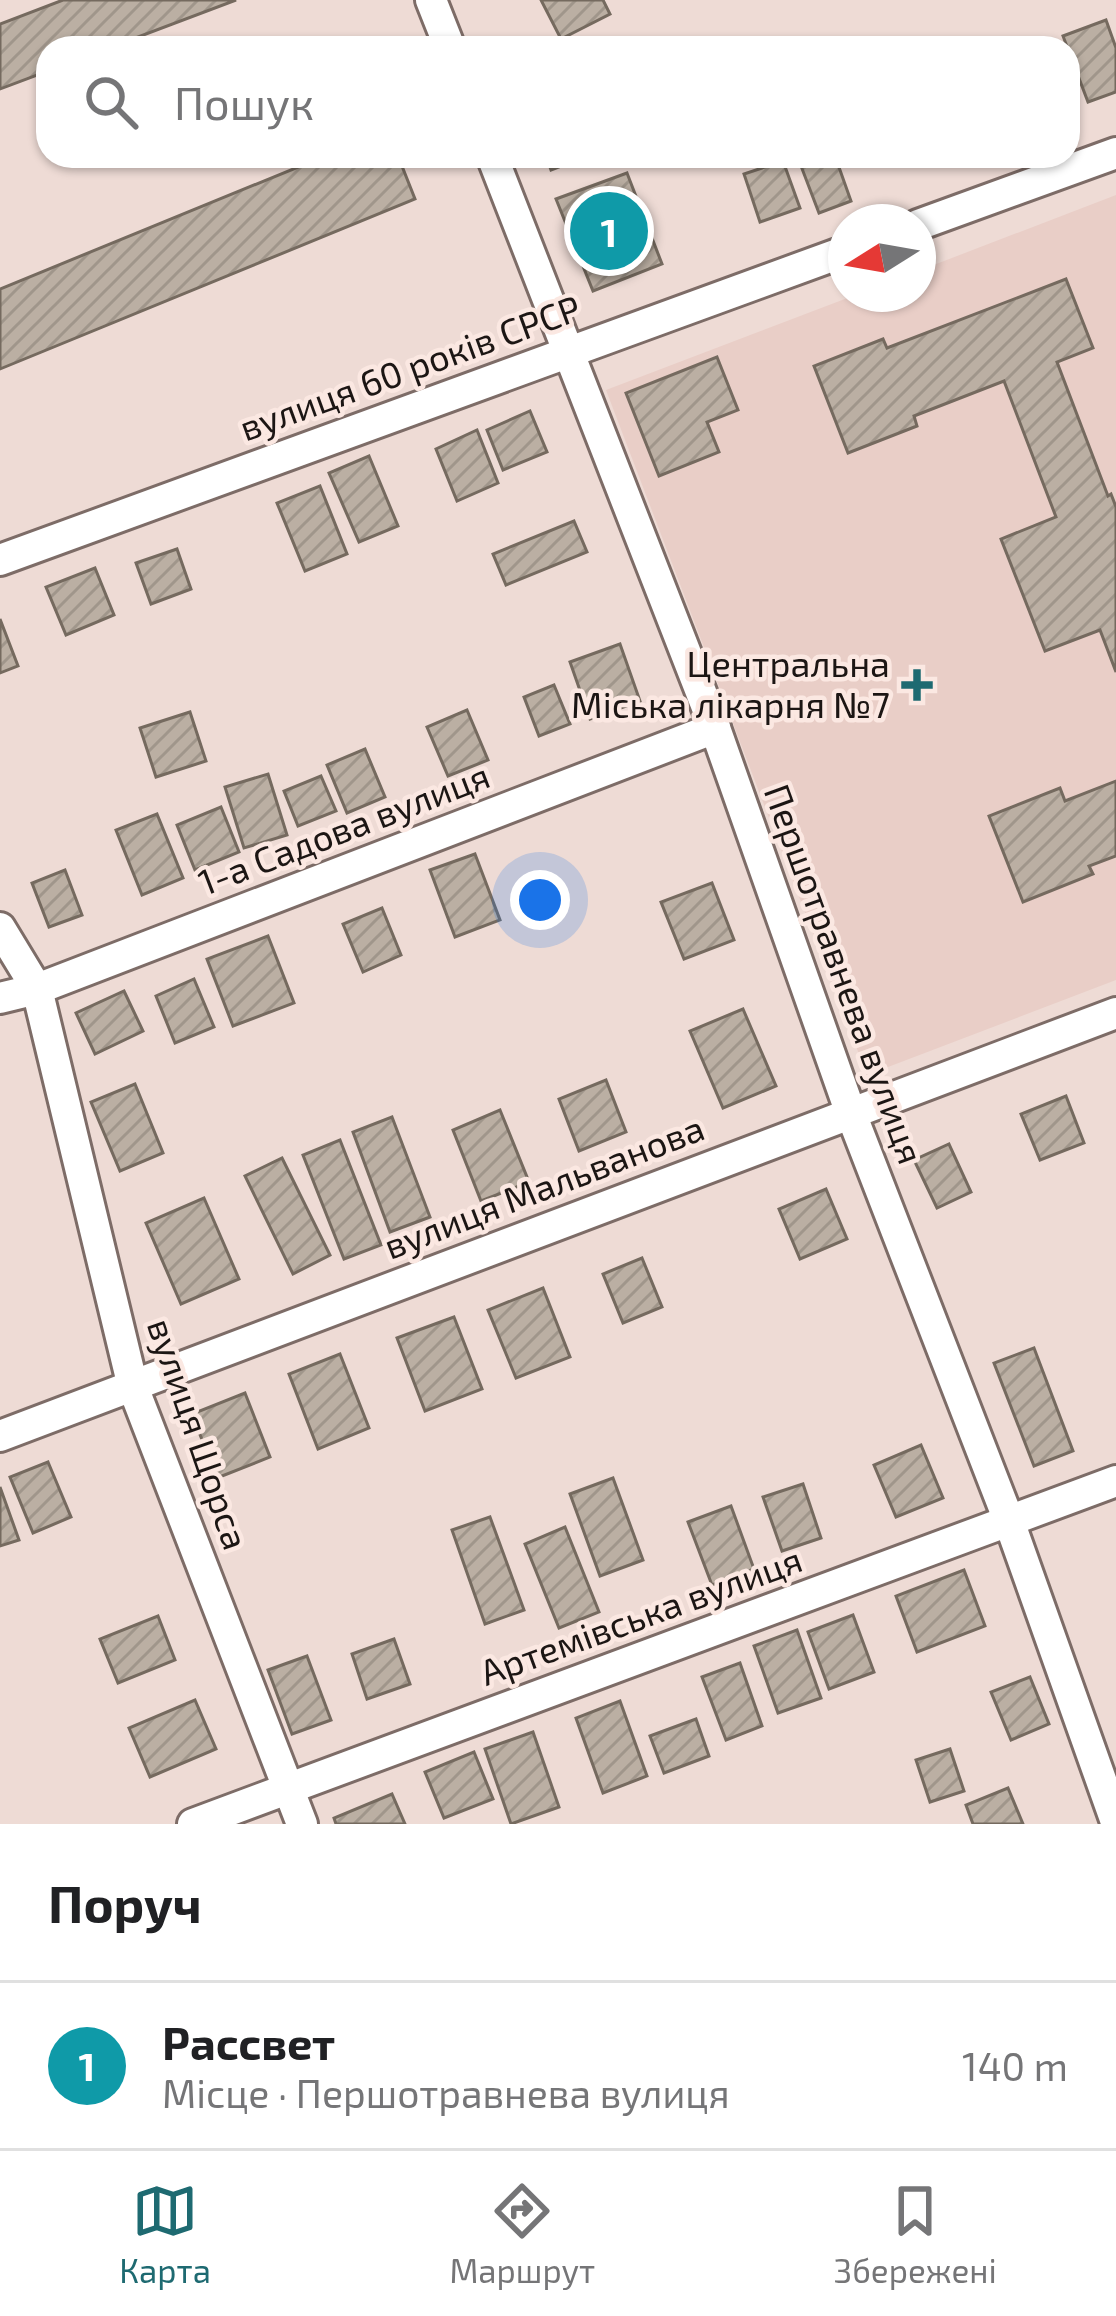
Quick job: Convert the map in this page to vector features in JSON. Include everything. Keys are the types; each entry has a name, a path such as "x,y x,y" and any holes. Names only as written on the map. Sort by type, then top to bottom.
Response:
{"street":[{"path":"431,0 445,36"},
{"path":"1080,166 1116,153"},
{"name":"Першотравнева вулиця","path":"497,168 715,728 850,1111 1010,1521 1116,1822"},
{"path":"936,218 1075,168"},
{"name":"вулиця 60 років СРСР","path":"0,560 828,258"},
{"name":"1-а Садова вулиця","path":"0,998 37,988 715,728"},
{"name":"вулиця Щорса","path":"0,928 37,988 133,1387 302,1824"},
{"name":"вулиця Мальванова","path":"0,1436 1116,1013"},
{"name":"Артемівська вулиця","path":"193,1824 1116,1481"}],"shaded area":[{"name":"Центральна Міська лікарня №7","path":"1116,195 1116,980 867,1075 606,390 828,305 828,312 936,312 936,264"}],"building":[{"path":"63,0 236,0 141,36 36,36 36,76 0,89 0,24"},
{"path":"541,0 603,0 610,14 559,36"},
{"path":"1106,20 1116,48 1116,92 1088,102 1080,81 1080,36 1063,36"},
{"path":"296,168 403,168 415,199 0,369 0,289"},
{"path":"786,168 800,208 760,222 744,174"},
{"path":"802,168 839,168 851,201 828,204 828,210 819,213"},
{"path":"627,173 662,264 593,291 556,199"},
{"path":"1066,279 1093,348 1057,362 1116,507 1116,672 1100,630 1045,651 1001,539 1056,517 1004,381 914,416 917,426 848,453 814,366 883,339 887,348"},
{"path":"717,357 738,410 707,422 719,452 659,476 626,393"},
{"path":"530,411 547,452 503,470 487,430"},
{"path":"477,430 498,483 457,501 436,449"},
{"path":"369,456 398,526 359,542 329,473"},
{"path":"320,486 347,554 305,571 277,503"},
{"path":"574,521 587,552 506,585 493,554"},
{"path":"177,549 191,589 151,604 136,563"},
{"path":"95,568 114,615 66,635 46,587"},
{"path":"0,619 18,666 0,673"},
{"path":"620,644 640,701 590,719 570,662"},
{"path":"554,685 570,724 539,736 524,697"},
{"path":"467,710 488,760 448,776 427,727"},
{"path":"190,712 206,761 156,777 140,728"},
{"path":"365,749 385,797 347,813 327,765"},
{"path":"268,774 287,835 244,848 225,787"},
{"path":"321,776 336,811 298,826 284,791"},
{"path":"1116,781 1116,856 1089,866 1093,874 1023,902 989,816 1060,788 1065,801"},
{"path":"221,807 239,852 195,870 177,825"},
{"path":"157,814 183,878 142,895 116,830"},
{"path":"475,854 500,920 455,937 430,870"},
{"path":"65,870 82,915 49,927 32,883"},
{"path":"712,883 734,940 684,959 661,902"},
{"path":"382,908 401,955 363,972 343,924"},
{"path":"268,936 294,1003 233,1026 207,959"},
{"path":"194,979 214,1027 175,1043 156,996"},
{"path":"124,991 143,1031 95,1054 76,1013"},
{"path":"743,1009 776,1086 723,1108 690,1031"},
{"path":"606,1080 626,1132 579,1151 559,1099"},
{"path":"135,1084 163,1153 120,1171 91,1102"},
{"path":"1066,1096 1084,1143 1040,1160 1021,1114"},
{"path":"500,1110 529,1182 481,1201 453,1130"},
{"path":"392,1117 430,1217 390,1232 353,1132"},
{"path":"340,1140 381,1245 344,1259 303,1155"},
{"path":"949,1144 971,1192 937,1208 914,1160"},
{"path":"282,1158 330,1255 293,1274 245,1176"},
{"path":"826,1189 847,1239 800,1259 779,1209"},
{"path":"204,1198 239,1279 181,1304 146,1223"},
{"path":"642,1258 662,1307 623,1323 603,1274"},
{"path":"543,1288 570,1357 516,1378 488,1310"},
{"path":"454,1317 482,1389 425,1411 397,1338"},
{"path":"1034,1348 1073,1451 1034,1466 994,1363"},
{"path":"340,1354 369,1428 318,1449 289,1374"},
{"path":"245,1393 270,1457 217,1478 192,1414"},
{"path":"921,1445 943,1498 896,1517 874,1465"},
{"path":"48,1462 71,1517 33,1533 10,1477"},
{"path":"613,1478 643,1560 600,1576 570,1494"},
{"path":"803,1484 821,1538 782,1551 763,1497"},
{"path":"0,1487 19,1540 0,1546"},
{"path":"731,1506 754,1569 712,1585 688,1522"},
{"path":"490,1517 524,1610 485,1624 452,1530"},
{"path":"565,1527 599,1612 559,1628 525,1544"},
{"path":"964,1570 985,1626 917,1652 896,1596"},
{"path":"853,1615 874,1672 829,1689 808,1632"},
{"path":"158,1616 175,1660 118,1683 100,1639"},
{"path":"797,1630 821,1698 778,1713 754,1646"},
{"path":"394,1639 410,1684 367,1699 352,1654"},
{"path":"307,1656 331,1720 292,1734 268,1670"},
{"path":"740,1663 762,1726 726,1740 702,1677"},
{"path":"1030,1677 1049,1724 1011,1740 991,1692"},
{"path":"195,1700 216,1749 150,1777 129,1728"},
{"path":"620,1701 647,1776 603,1793 576,1718"},
{"path":"696,1719 709,1756 664,1773 650,1736"},
{"path":"533,1732 559,1807 511,1824 485,1749"},
{"path":"950,1749 964,1791 930,1802 916,1760"},
{"path":"474,1752 493,1799 444,1818 425,1772"},
{"path":"1008,1788 1023,1824 973,1824 966,1805"},
{"path":"392,1794 405,1824 336,1824 334,1818"}],"place":[{"name":"Рассвет","path":"609,231"},
{"name":"Центральна Міська лікарня №7","path":"917,685"}]}
